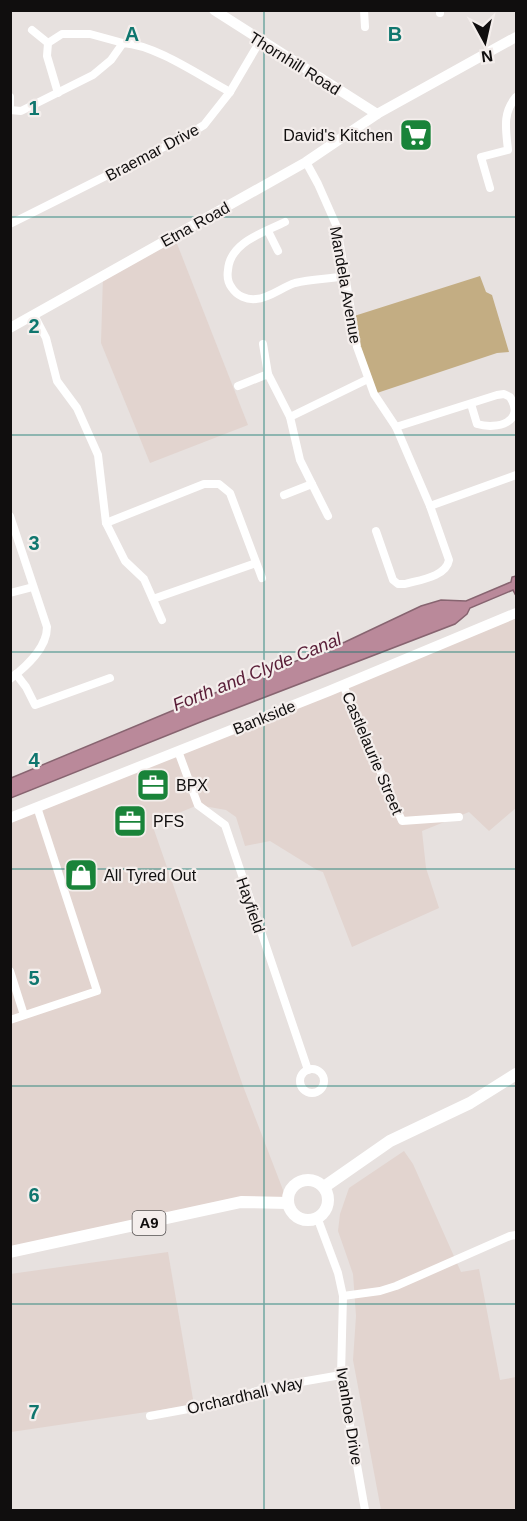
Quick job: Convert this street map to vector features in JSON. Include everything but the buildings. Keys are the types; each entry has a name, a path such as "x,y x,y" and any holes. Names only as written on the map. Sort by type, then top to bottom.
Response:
{"main road":[{"path":"324,1187 390,1141 470,1103 516,1074"},
{"path":"311,1180 324,1187 327,1192 325,1209 317,1218 310,1220 296,1216 288,1203 288,1195 296,1183 311,1180"},
{"name":"A9","path":"10,1252 241,1202 288,1203"}],"street":[{"name":"Thornhill Road","path":"214,10 376,114"},
{"path":"364,10 365,27"},
{"path":"32,30 48,43"},
{"path":"48,43 62,34 90,34 123,43 137,44 159,53 230,92"},
{"name":"Etna Road","path":"10,328 306,162 376,114 516,37"},
{"name":"Braemar Drive","path":"10,224 204,125 230,92 260,41"},
{"path":"48,43 47,56 57,93"},
{"path":"10,110 21,111 93,75 111,60 123,43"},
{"path":"490,188 481,158 508,150 506,113 516,96"},
{"path":"10,97 10,105"},
{"name":"Mandela Avenue","path":"306,162 337,227 357,347 368,379 374,394 396,427 430,506 449,560 448,567 443,572 405,584 398,584 393,580 376,531"},
{"path":"285,222 241,244 233,253 229,263 228,280 237,294 255,300 297,283 346,276"},
{"path":"268,231 278,251"},
{"path":"34,315 46,338 57,381 77,408 98,455 106,523 125,561 144,579 162,620"},
{"path":"263,344 268,374 290,417 300,460 328,516"},
{"path":"238,386 268,374"},
{"path":"290,417 368,379"},
{"path":"396,427 471,404 504,394 510,397 515,410 514,416 508,421 488,427 477,424 471,404"},
{"path":"430,506 516,475"},
{"path":"106,523 204,484 219,484 230,493 262,578"},
{"path":"284,495 312,484"},
{"path":"10,516 47,627 44,645 13,676 26,687 35,705 110,678"},
{"path":"153,599 256,563"},
{"path":"10,593 33,587"},
{"name":"Bankside","path":"10,818 516,613"},
{"name":"Castlelaurie Street","path":"343,685 402,821 459,817"},
{"name":"Hayfield","path":"178,751 198,805 225,825 308,1070"},
{"path":"10,1020 97,991 37,807"},
{"path":"10,971 24,1015"},
{"name":"Ivanhoe Drive","path":"317,1218 338,1273 343,1296 341,1375 365,1510"},
{"path":"343,1296 388,1288 516,1235"},
{"name":"Orchardhall Way","path":"150,1416 221,1403 266,1388 341,1375"}],"shaded area":[{"path":"174,236 248,425 150,463 101,343 103,276"},
{"path":"480,276 486,292 492,295 509,352 497,353 374,394 351,317"},
{"path":"516,576 515,594 513,590 470,608 467,614 455,624 11,798 11,778 222,690 345,642 421,606 441,600 466,601 511,582 512,577"},
{"path":"516,613 516,808 489,831 469,812 422,831 426,868 439,908 352,947 323,872 270,841 245,846 236,817 226,810 198,805 152,824 243,1086 288,1203 241,1202 11,1252 11,818"},
{"path":"404,1151 413,1164 461,1272 479,1269 500,1380 516,1377 516,1510 381,1510 353,1360 356,1316 353,1274 338,1231 340,1214 349,1188"},
{"path":"168,1252 194,1405 11,1432 10,1274"}],"place":[{"name":"David's Kitchen","path":"416,135"},
{"name":"BPX","path":"153,785"},
{"name":"PFS","path":"130,821"},
{"name":"All Tyred Out","path":"81,875"}],"water label":[{"name":"Forth and Clyde Canal","path":"257,672"}]}
